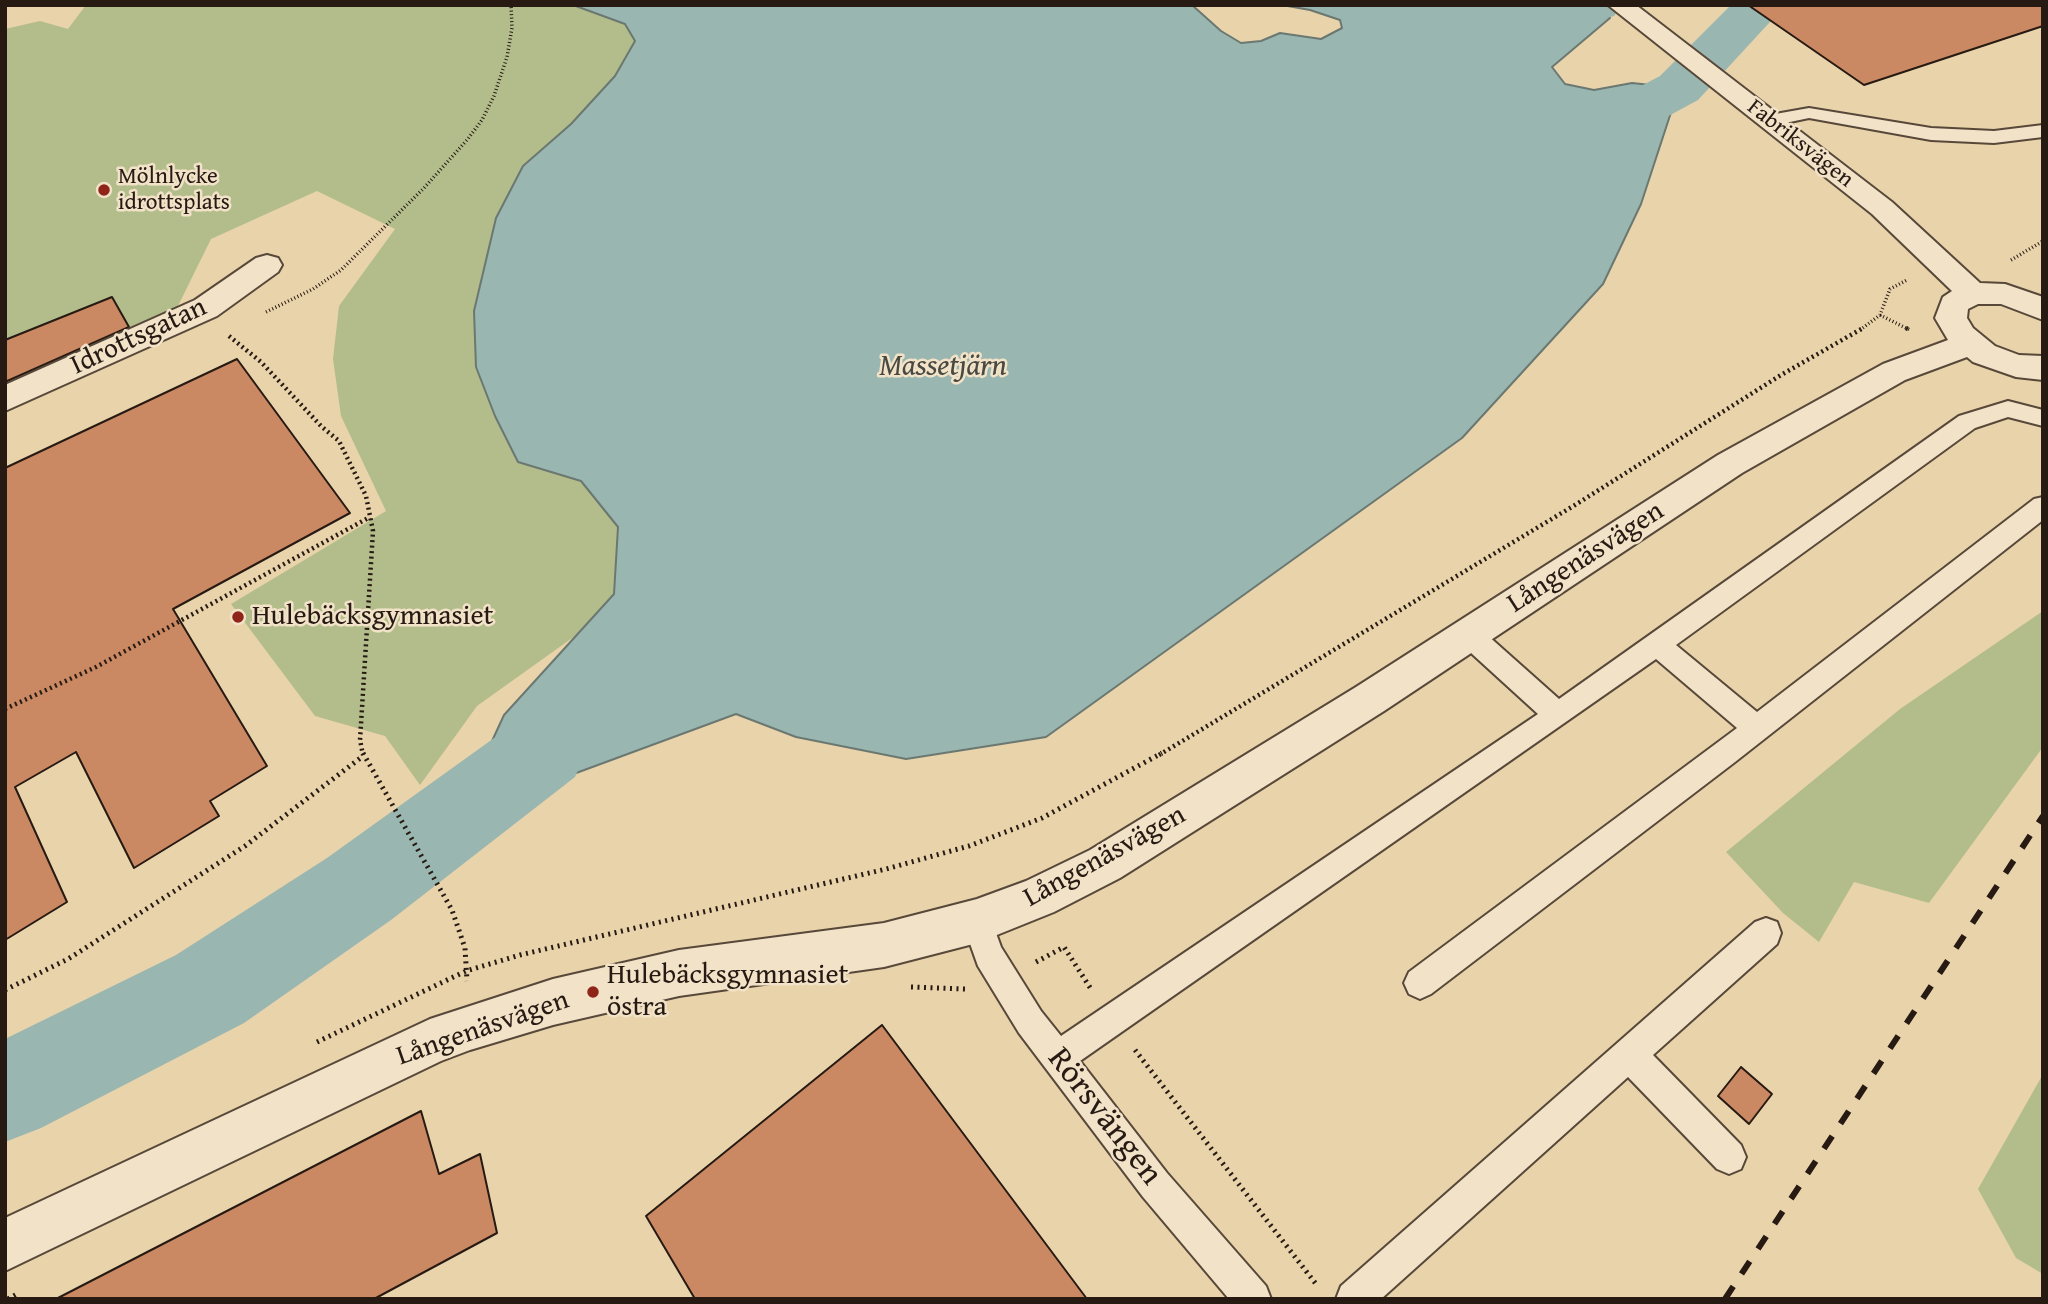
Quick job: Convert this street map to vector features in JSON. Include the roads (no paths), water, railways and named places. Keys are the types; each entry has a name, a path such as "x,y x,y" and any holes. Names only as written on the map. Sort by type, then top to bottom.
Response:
{"street":[{"name":"Fabriksvägen","path":"1623,7 1882,208 1972,293"},
{"name":"Idrottsgatan","path":"5,399 206,309 267,265"},
{"path":"2043,309 2005,294 1972,293 1954,303 1951,310 1954,327 1970,344 1999,361 2043,369"},
{"name":"Långenäsvägen","path":"5,1245 418,1048 470,1027 552,1002 679,973 884,945 977,921 1039,897 1105,864 1730,464 1894,372 1970,344"}],"lane":[{"path":"1771,120 1809,113 1931,134 1982,137 2043,131"},
{"path":"1059,1057 1558,715 1967,422 2008,409 2043,418"},
{"path":"1420,983 1757,728 2043,506"},
{"path":"1468,634 1558,715"},
{"path":"1656,644 1757,728"},
{"name":"Rörsvängen","path":"977,921 989,955 1001,978 1030,1022 1156,1185 1253,1299"},
{"path":"1354,1299 1766,933"},
{"path":"1629,1054 1729,1157"}],"water":[{"name":"Massetjärn","path":"573,5 1192,5 1221,31 1241,43 1261,41 1280,33 1321,39 1342,28 1340,20 1310,10 1282,5 1585,5 1610,18 1552,67 1565,84 1594,90 1632,83 1679,88 1641,204 1603,284 1462,438 1046,737 906,759 796,737 736,714 457,817 504,715 614,594 618,527 581,481 518,462 495,416 476,367 474,311 496,218 523,166 571,124 615,76 635,41 625,24"}],"waterway":[{"path":"1590,8 1596,5"},
{"path":"1582,140 1679,88 1755,10"},
{"path":"5,1092 210,989 359,889 545,750"}],"railway":[{"path":"1725,1299 2043,816"}],"place":[{"name":"Mölnlycke idrottsplats","path":"104,190"},
{"name":"Hulebäcksgymnasiet","path":"238,617"},
{"name":"Hulebäcksgymnasiet östra","path":"593,992"}]}
